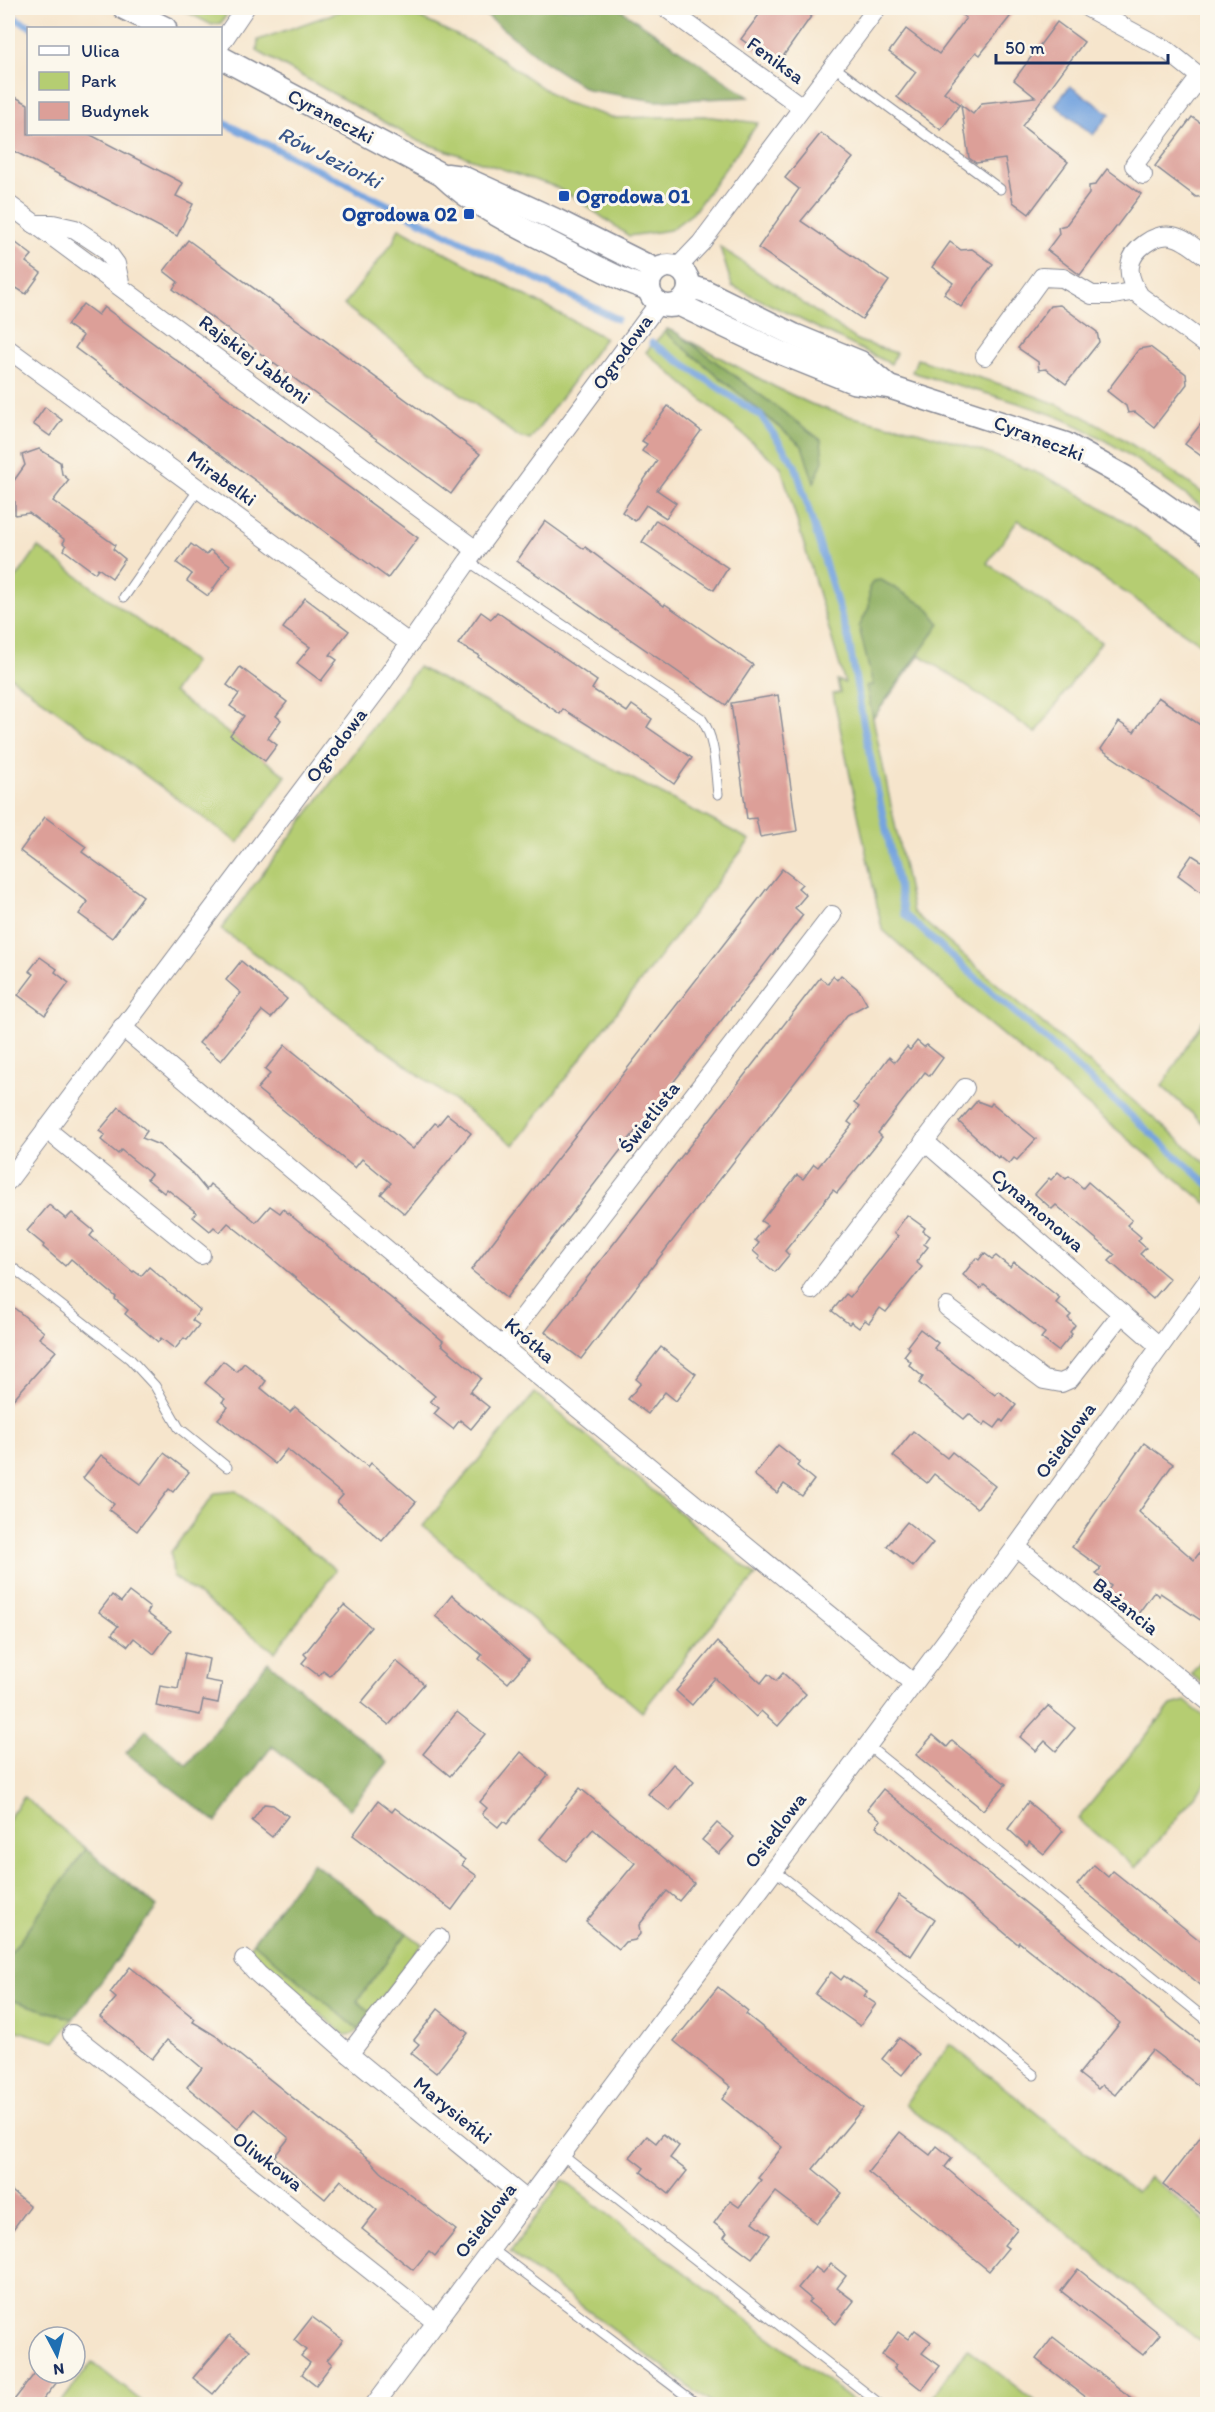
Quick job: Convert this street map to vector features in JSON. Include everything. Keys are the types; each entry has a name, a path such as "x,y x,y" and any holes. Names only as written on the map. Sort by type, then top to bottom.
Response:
{"street":[{"path":"124,8 163,27"},
{"path":"222,42 245,8"},
{"name":"Feniksa","path":"666,8 802,107"},
{"name":"Ogrodowa","path":"8,1181 350,727 668,287 877,8"},
{"path":"1088,8 1168,51 1204,80 1134,165 1143,175"},
{"name":"Cyraneczki","path":"222,58 442,175 479,205 608,272 668,287 705,291 794,336 860,363 889,387 1066,444 1125,477 1208,535"},
{"name":"Rajskiej Jabłoni","path":"8,204 34,224 53,224 75,229 105,249 116,264 121,287 472,556"},
{"path":"1208,258 1189,244 1171,236 1153,239 1140,247 1130,262 1129,273 1140,296 1208,346"},
{"path":"985,356 1042,277 1063,278 1092,295 1114,295 1136,291"},
{"name":"Mirabelki","path":"8,349 410,644"},
{"name":"Świetlista","path":"503,1347 524,1316 832,915"},
{"name":"Krótka","path":"122,1027 503,1347 913,1683"},
{"path":"812,1290 965,1088"},
{"path":"46,1129 201,1256"},
{"name":"Cynamonowa","path":"924,1141 1159,1346"},
{"name":"Osiedlowa","path":"375,2404 1016,1547 1208,1280"},
{"path":"947,1307 1044,1380 1061,1383 1070,1379 1122,1313"},
{"name":"Bażancia","path":"1016,1547 1208,1701"},
{"path":"349,2054 439,1938"},
{"name":"Marysieńki","path":"243,1959 349,2054 528,2201"},
{"name":"Oliwkowa","path":"72,2034 437,2323"}],"lane":[{"path":"833,66 1000,189"},
{"path":"124,597 199,489"},
{"path":"472,556 701,718 708,728 712,741 718,794"},
{"path":"8,1264 130,1359 155,1386 179,1428 227,1467"},
{"path":"867,1744 1208,2021"},
{"path":"773,1869 1034,2075"},
{"path":"562,2155 880,2404"},
{"path":"492,2249 697,2404"}],"green space":[{"path":"179,8 231,8 221,23 212,25"},
{"path":"349,8 418,17 488,50 563,102 614,118 704,116 758,123 693,213 670,230 629,236 575,198 553,186 418,141 257,51 258,40"},
{"path":"477,8 618,8 749,97 656,101 588,90 542,60"},
{"path":"399,228 605,338 530,440 517,436 344,305 393,242"},
{"path":"720,247 859,341 896,353 891,364 732,286"},
{"path":"667,329 811,404 844,415 900,426 956,443 1012,462 1048,478 1110,513 1207,579 1207,648 1018,520 987,563 1101,642 1036,733 920,655 873,718 913,912 1207,1164 1207,1204 983,1019 882,929 833,694 840,693 837,680 845,683 781,467 646,352"},
{"path":"667,329 677,333 821,440 823,461 814,483 802,446 665,332"},
{"path":"917,359 1020,391 1079,414 1128,442 1207,496 1207,510 1130,456 1090,432 1031,407 912,372"},
{"path":"38,547 194,662 173,692 286,776 238,843 8,675 8,590"},
{"path":"881,580 926,606 940,624 873,718 866,686 873,685 859,627 869,607 869,588 873,581"},
{"path":"418,667 750,840 514,1145 221,929"},
{"path":"1203,1020 1208,1023 1207,1127 1162,1086"},
{"path":"535,1393 756,1576 698,1641 642,1712 423,1526"},
{"path":"236,1491 336,1570 275,1652 173,1576 171,1552 215,1493"},
{"path":"1207,1652 1207,1687 1191,1674"},
{"path":"268,1662 388,1762 350,1809 272,1746 216,1822 126,1753 146,1730 187,1765"},
{"path":"1185,1701 1207,1719 1207,1781 1136,1868 1078,1819 1171,1705"},
{"path":"24,1797 86,1849 8,1957 8,1819"},
{"path":"86,1849 157,1907 73,2019 8,1999 8,1957"},
{"path":"313,1863 407,1933 357,2001 371,2012 359,2030 253,1942"},
{"path":"407,1933 422,1944 371,2012 357,2001"},
{"path":"253,1942 359,2030 345,2035 252,1956 247,1950"},
{"path":"8,1999 73,2019 55,2042 8,2028"},
{"path":"950,2044 1136,2193 1150,2177 1207,2223 1207,2346 905,2104"},
{"path":"563,2180 857,2404 712,2404 510,2252"},
{"path":"968,2349 1038,2404 927,2404"},
{"path":"92,2362 145,2404 60,2404 74,2385 87,2385 87,2369"}],"water":[{"path":"1070,86 1110,114 1093,135 1055,105"}],"building":[{"path":"764,8 817,8 777,65 741,39"},
{"path":"952,8 1017,8 980,55 976,52 944,92 960,104 941,130 897,97 916,72 889,52 906,29 939,54 966,18"},
{"path":"1057,22 1084,42 1022,126 1068,162 1029,214 1013,202 1005,159 976,163 969,158 961,105 973,114 982,103 1035,97 1014,80"},
{"path":"8,93 27,103 27,135 91,135 183,183 176,196 193,204 177,236 8,148"},
{"path":"1192,117 1208,128 1208,196 1196,197 1155,166"},
{"path":"821,133 853,158 801,221 889,281 862,319 758,248 799,189 785,178"},
{"path":"1107,169 1141,194 1080,275 1047,250 1059,234 1058,227 1066,225 1089,194 1089,186 1095,185"},
{"path":"8,237 32,255 26,262 41,273 26,294 10,284 8,287"},
{"path":"188,240 480,454 451,494 173,289 178,282 164,271"},
{"path":"950,242 961,250 972,249 993,264 961,307 944,294 953,283 932,267"},
{"path":"83,304 98,315 104,307 418,538 388,578 75,348 83,336 67,325"},
{"path":"1060,305 1097,332 1099,342 1066,384 1046,369 1039,370 1038,362 1018,348 1050,306"},
{"path":"1150,347 1186,374 1187,384 1154,427 1135,412 1128,413 1126,406 1107,391 1139,349"},
{"path":"668,406 701,431 657,490 676,503 666,518 646,505 635,521 622,512 657,461 642,451 647,444 642,441"},
{"path":"45,407 62,420 50,436 33,424"},
{"path":"1208,415 1208,461 1185,444"},
{"path":"39,449 60,462 62,474 69,480 53,501 115,545 113,549 125,559 112,578 98,568 95,573 64,550 65,540 29,513 15,515 15,502 8,497 8,489 25,465 22,455"},
{"path":"656,520 728,568 714,590 642,542"},
{"path":"545,521 584,549 585,547 664,606 665,604 753,665 726,705 517,561"},
{"path":"191,544 206,555 210,550 230,565 208,596 187,581 192,574 177,563"},
{"path":"305,598 349,631 330,655 337,660 321,681 297,663 310,647 283,628"},
{"path":"481,612 491,619 497,612 597,681 592,689 627,712 632,705 652,719 647,727 692,758 674,784 620,745 563,709 560,714 478,657 479,655 458,644"},
{"path":"240,667 287,702 276,716 281,720 268,738 277,745 265,761 230,735 244,716 230,706 239,694 227,685"},
{"path":"778,695 797,831 760,837 756,818 747,819 731,703"},
{"path":"1158,697 1208,730 1208,823 1101,749 1119,722 1134,732"},
{"path":"45,817 86,847 82,852 143,896 112,938 79,914 88,902 20,851"},
{"path":"1192,855 1208,865 1208,897 1178,875"},
{"path":"782,869 802,884 798,888 806,895 795,908 803,915 506,1298 471,1270"},
{"path":"40,957 57,969 55,972 69,983 45,1015 18,995 34,974 29,971"},
{"path":"241,961 287,999 271,1018 262,1011 221,1061 199,1043 241,993 226,980"},
{"path":"841,975 859,990 867,1004 847,1015 581,1359 545,1332 820,978 828,984 833,976 837,980"},
{"path":"917,1041 924,1047 927,1045 943,1058 930,1076 925,1072 878,1133 882,1137 837,1193 833,1190 785,1251 789,1255 775,1272 758,1259 760,1257 753,1251 759,1243 755,1240 767,1225 761,1221 797,1175 803,1179 814,1164 818,1167 852,1125 848,1122 859,1107 854,1103 889,1057 895,1062 907,1047 910,1050"},
{"path":"285,1045 413,1149 435,1123 438,1125 447,1114 471,1133 405,1214 381,1194 391,1183 362,1159 355,1168 257,1089 270,1074 265,1070"},
{"path":"977,1101 990,1106 992,1103 1036,1139 1017,1160 1014,1158 1009,1164 999,1156 998,1158 959,1122"},
{"path":"119,1107 147,1131 142,1138 159,1145 192,1173 206,1190 210,1184 256,1222 270,1206 280,1213 283,1209 443,1341 441,1344 481,1378 470,1392 489,1407 471,1429 460,1420 453,1429 434,1414 439,1408 430,1401 435,1396 228,1223 220,1232 214,1227 210,1231 193,1217 197,1213 167,1189 164,1193 147,1179 151,1174 121,1150 118,1154 101,1140 105,1135 99,1131"},
{"path":"1058,1172 1066,1179 1069,1176 1083,1188 1088,1182 1132,1220 1127,1225 1141,1237 1138,1241 1146,1248 1140,1254 1170,1279 1153,1299 1109,1261 1115,1255 1056,1205 1052,1209 1035,1194 1049,1178 1051,1180"},
{"path":"49,1205 66,1219 72,1213 94,1231 90,1236 133,1272 141,1276 149,1267 200,1310 192,1320 199,1325 187,1340 184,1338 175,1349 161,1338 158,1342 125,1314 128,1310 115,1299 116,1297 71,1259 65,1266 43,1247 44,1245 27,1231"},
{"path":"907,1215 925,1228 923,1231 930,1236 924,1244 928,1247 916,1262 922,1267 886,1312 880,1308 869,1323 865,1320 859,1328 851,1322 849,1324 832,1311 846,1294 850,1297 898,1236 894,1233"},
{"path":"984,1253 992,1259 996,1256 1010,1267 1014,1262 1060,1298 1056,1303 1071,1315 1068,1318 1075,1325 1070,1332 1072,1334 1058,1351 1041,1338 1045,1333 984,1285 980,1289 963,1275 976,1258 979,1260"},
{"path":"8,1303 44,1332 39,1338 56,1351 8,1405"},
{"path":"920,1329 938,1343 934,1348 995,1395 999,1391 1016,1405 1003,1422 1001,1420 995,1428 986,1422 983,1425 969,1414 964,1419 919,1383 923,1377 909,1365 911,1362 904,1356 910,1348 907,1346"},
{"path":"661,1347 696,1374 676,1401 665,1392 648,1414 628,1399 641,1383 636,1379"},
{"path":"223,1361 237,1372 244,1363 266,1381 261,1388 290,1412 295,1407 368,1467 371,1463 416,1502 382,1541 337,1502 343,1495 287,1449 275,1464 218,1419 228,1407 222,1402 225,1399 205,1383"},
{"path":"913,1431 947,1458 952,1452 995,1486 977,1508 934,1474 927,1483 893,1456"},
{"path":"1144,1443 1173,1464 1139,1512 1194,1560 1208,1542 1208,1625 1160,1593 1159,1596 1154,1592 1135,1618 1105,1595 1111,1586 1096,1574 1101,1568 1072,1547"},
{"path":"778,1445 800,1462 797,1466 814,1480 802,1496 784,1484 777,1493 754,1475"},
{"path":"164,1453 189,1472 173,1492 169,1489 137,1531 109,1510 114,1504 83,1478 101,1455 141,1484"},
{"path":"907,1522 933,1543 913,1567 887,1546"},
{"path":"129,1592 150,1608 147,1613 171,1631 154,1654 134,1638 128,1646 112,1634 118,1626 99,1612 112,1595 121,1602"},
{"path":"452,1595 528,1660 508,1683 479,1659 482,1655 435,1616"},
{"path":"344,1605 371,1627 330,1676 323,1671 319,1676 302,1663 307,1657 304,1654"},
{"path":"717,1642 761,1683 768,1674 776,1681 783,1673 806,1694 778,1726 761,1711 756,1717 715,1678 692,1705 676,1691"},
{"path":"185,1653 209,1659 205,1680 222,1683 218,1703 203,1700 200,1715 156,1706 160,1686 178,1689"},
{"path":"396,1661 424,1684 389,1725 361,1703"},
{"path":"1048,1706 1075,1728 1056,1751 1045,1741 1036,1751 1020,1737"},
{"path":"457,1712 485,1734 450,1776 423,1754"},
{"path":"933,1735 947,1747 952,1741 1006,1784 983,1810 916,1755"},
{"path":"521,1752 548,1775 507,1824 503,1821 498,1827 482,1814 487,1808 480,1802"},
{"path":"673,1764 694,1782 670,1811 648,1794"},
{"path":"580,1788 694,1883 679,1901 667,1891 639,1925 640,1934 635,1940 625,1942 619,1949 586,1922 635,1863 593,1829 566,1861 540,1839"},
{"path":"883,1789 1208,2049 1208,2093 1152,2050 1115,2095 1102,2085 1098,2089 1079,2074 1120,2023 1019,1942 1018,1944 876,1826 881,1820 867,1809"},
{"path":"378,1801 392,1812 395,1808 465,1860 462,1865 477,1876 452,1910 353,1835"},
{"path":"1028,1802 1063,1831 1044,1854 1029,1842 1027,1846 1008,1829"},
{"path":"264,1804 273,1805 288,1816 272,1837 252,1821"},
{"path":"717,1823 734,1837 719,1854 702,1840"},
{"path":"1094,1865 1108,1877 1113,1871 1208,1947 1208,1991 1077,1885"},
{"path":"899,1895 935,1919 911,1956 874,1932"},
{"path":"130,1967 195,2019 193,2022 216,2036 370,2160 381,2172 456,2230 435,2256 429,2251 413,2270 362,2229 377,2210 341,2180 325,2199 274,2157 289,2138 254,2109 238,2129 187,2087 202,2068 183,2052 167,2040 152,2059 100,2017 116,1998 110,1993"},
{"path":"831,1972 841,1980 844,1976 867,1992 864,1996 876,2004 860,2026 815,1994"},
{"path":"718,1987 748,2011 746,2014 863,2108 813,2169 842,2193 817,2223 776,2192 753,2222 770,2235 752,2258 724,2237 727,2233 714,2223 730,2201 739,2207 761,2180 758,2178 782,2147 722,2099 731,2087 674,2041"},
{"path":"438,2009 468,2033 436,2073 411,2053 419,2044 414,2040"},
{"path":"899,2038 919,2054 902,2075 882,2059"},
{"path":"1208,2127 1208,2219 1163,2185"},
{"path":"900,2132 930,2155 937,2146 952,2158 945,2167 1017,2229 1004,2245 1008,2248 989,2271 868,2172"},
{"path":"663,2134 679,2146 670,2158 687,2171 669,2194 641,2172 644,2168 630,2157 647,2136 656,2143"},
{"path":"8,2188 30,2206 8,2236"},
{"path":"831,2264 846,2276 837,2288 854,2301 836,2324 808,2302 811,2299 798,2288 815,2267 823,2273"},
{"path":"1078,2269 1160,2334 1143,2355 1061,2291"},
{"path":"312,2317 343,2340 327,2360 332,2364 316,2385 302,2374 310,2363 301,2356 306,2350 294,2340"},
{"path":"915,2330 931,2342 922,2353 940,2366 922,2390 894,2368 896,2365 882,2355 898,2332 908,2339"},
{"path":"230,2335 250,2350 213,2394 193,2378"},
{"path":"1053,2337 1139,2404 1095,2404 1036,2359"},
{"path":"27,2383 55,2385 40,2404 11,2404"}],"waterway":[{"name":"Rów Jeziorki","path":"8,15 32,27"},
{"name":"Rów Jeziorki","path":"222,122 617,319"},
{"path":"652,343 761,416 795,465 849,641 864,727 904,914 1208,1184"}],"place":[{"name":"Ogrodowa 01","path":"564,196"},
{"name":"Ogrodowa 02","path":"469,214"}]}
